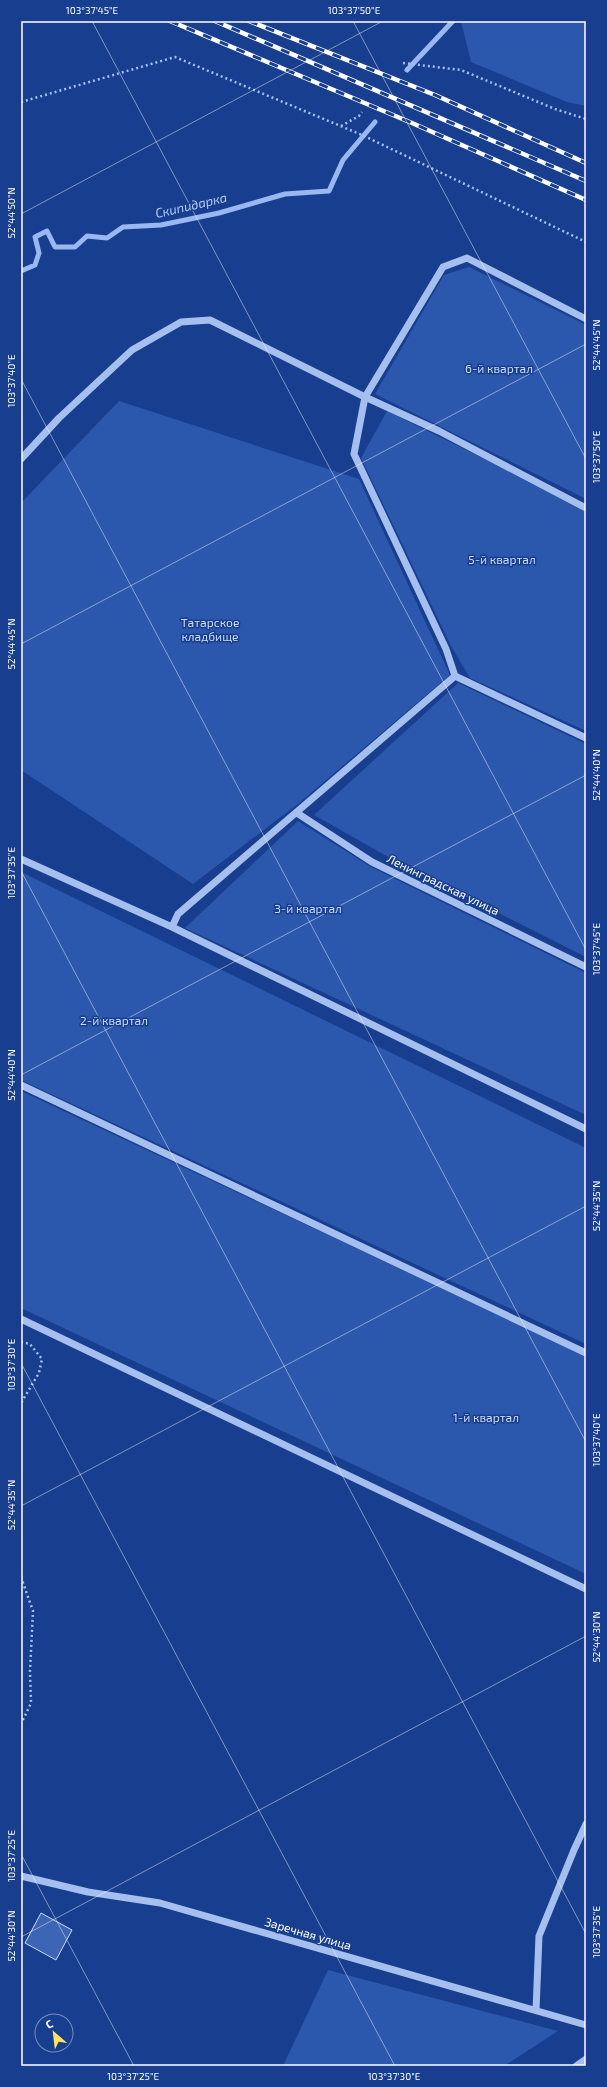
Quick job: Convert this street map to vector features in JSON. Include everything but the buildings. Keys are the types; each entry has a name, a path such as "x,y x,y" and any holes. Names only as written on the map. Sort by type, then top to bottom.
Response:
{"street":[{"path":"586,319 467,258 443,267 365,397 354,454 446,649 455,676 586,738"},
{"path":"21,459 59,418 132,350 181,322 210,320 365,397 439,431 586,508"},
{"path":"172,927 178,914 455,676"},
{"name":"Ленинградская улица","path":"297,813 372,862 586,967"},
{"path":"21,859 172,927 586,1128"},
{"path":"21,1085 192,1168 341,1235 586,1353"},
{"path":"21,1319 586,1589"},
{"path":"536,2010 539,1936 586,1824"},
{"name":"Заречная улица","path":"21,1876 88,1892 160,1903 586,2025"},
{"path":"576,2066 586,2059"}],"path":[{"path":"21,102 175,57 341,126 586,242"},
{"path":"403,63 461,70 555,109 586,119"},
{"path":"341,126 359,116 362,112"},
{"path":"21,1342 30,1344 42,1359 39,1373 21,1404"},
{"path":"21,1577 33,1611 30,1671 31,1702 21,1724"}],"green space":[{"path":"461,21 586,21 586,106 567,102 471,62"},
{"name":"6-й квартал","path":"469,267 586,325 586,499 375,394 444,275"},
{"name":"Татарское кладбище","path":"119,401 359,479 450,675 299,803 193,884 21,770 21,503"},
{"name":"5-й квартал","path":"387,411 586,509 586,731 470,678 451,646 361,458"},
{"path":"458,683 586,744 586,957 399,863 314,815"},
{"name":"3-й квартал","path":"298,821 371,867 586,973 586,1115 185,928"},
{"name":"2-й квартал","path":"21,872 586,1148 586,1344 21,1080"},
{"name":"1-й квартал","path":"21,1091 586,1356 586,1574 21,1308"},
{"path":"328,1970 558,2031 504,2066 283,2066"}],"waterway":[{"name":"Скипидарка","path":"407,70 453,21"},
{"name":"Скипидарка","path":"21,271 35,265 39,253 35,237 47,231 55,247 75,247 87,236 107,238 123,227 161,225 219,213 285,194 329,191 343,160 375,122"}],"railway":[{"path":"170,21 412,123 586,200"},
{"path":"215,21 586,181"},
{"path":"249,21 435,95 586,163"}]}
